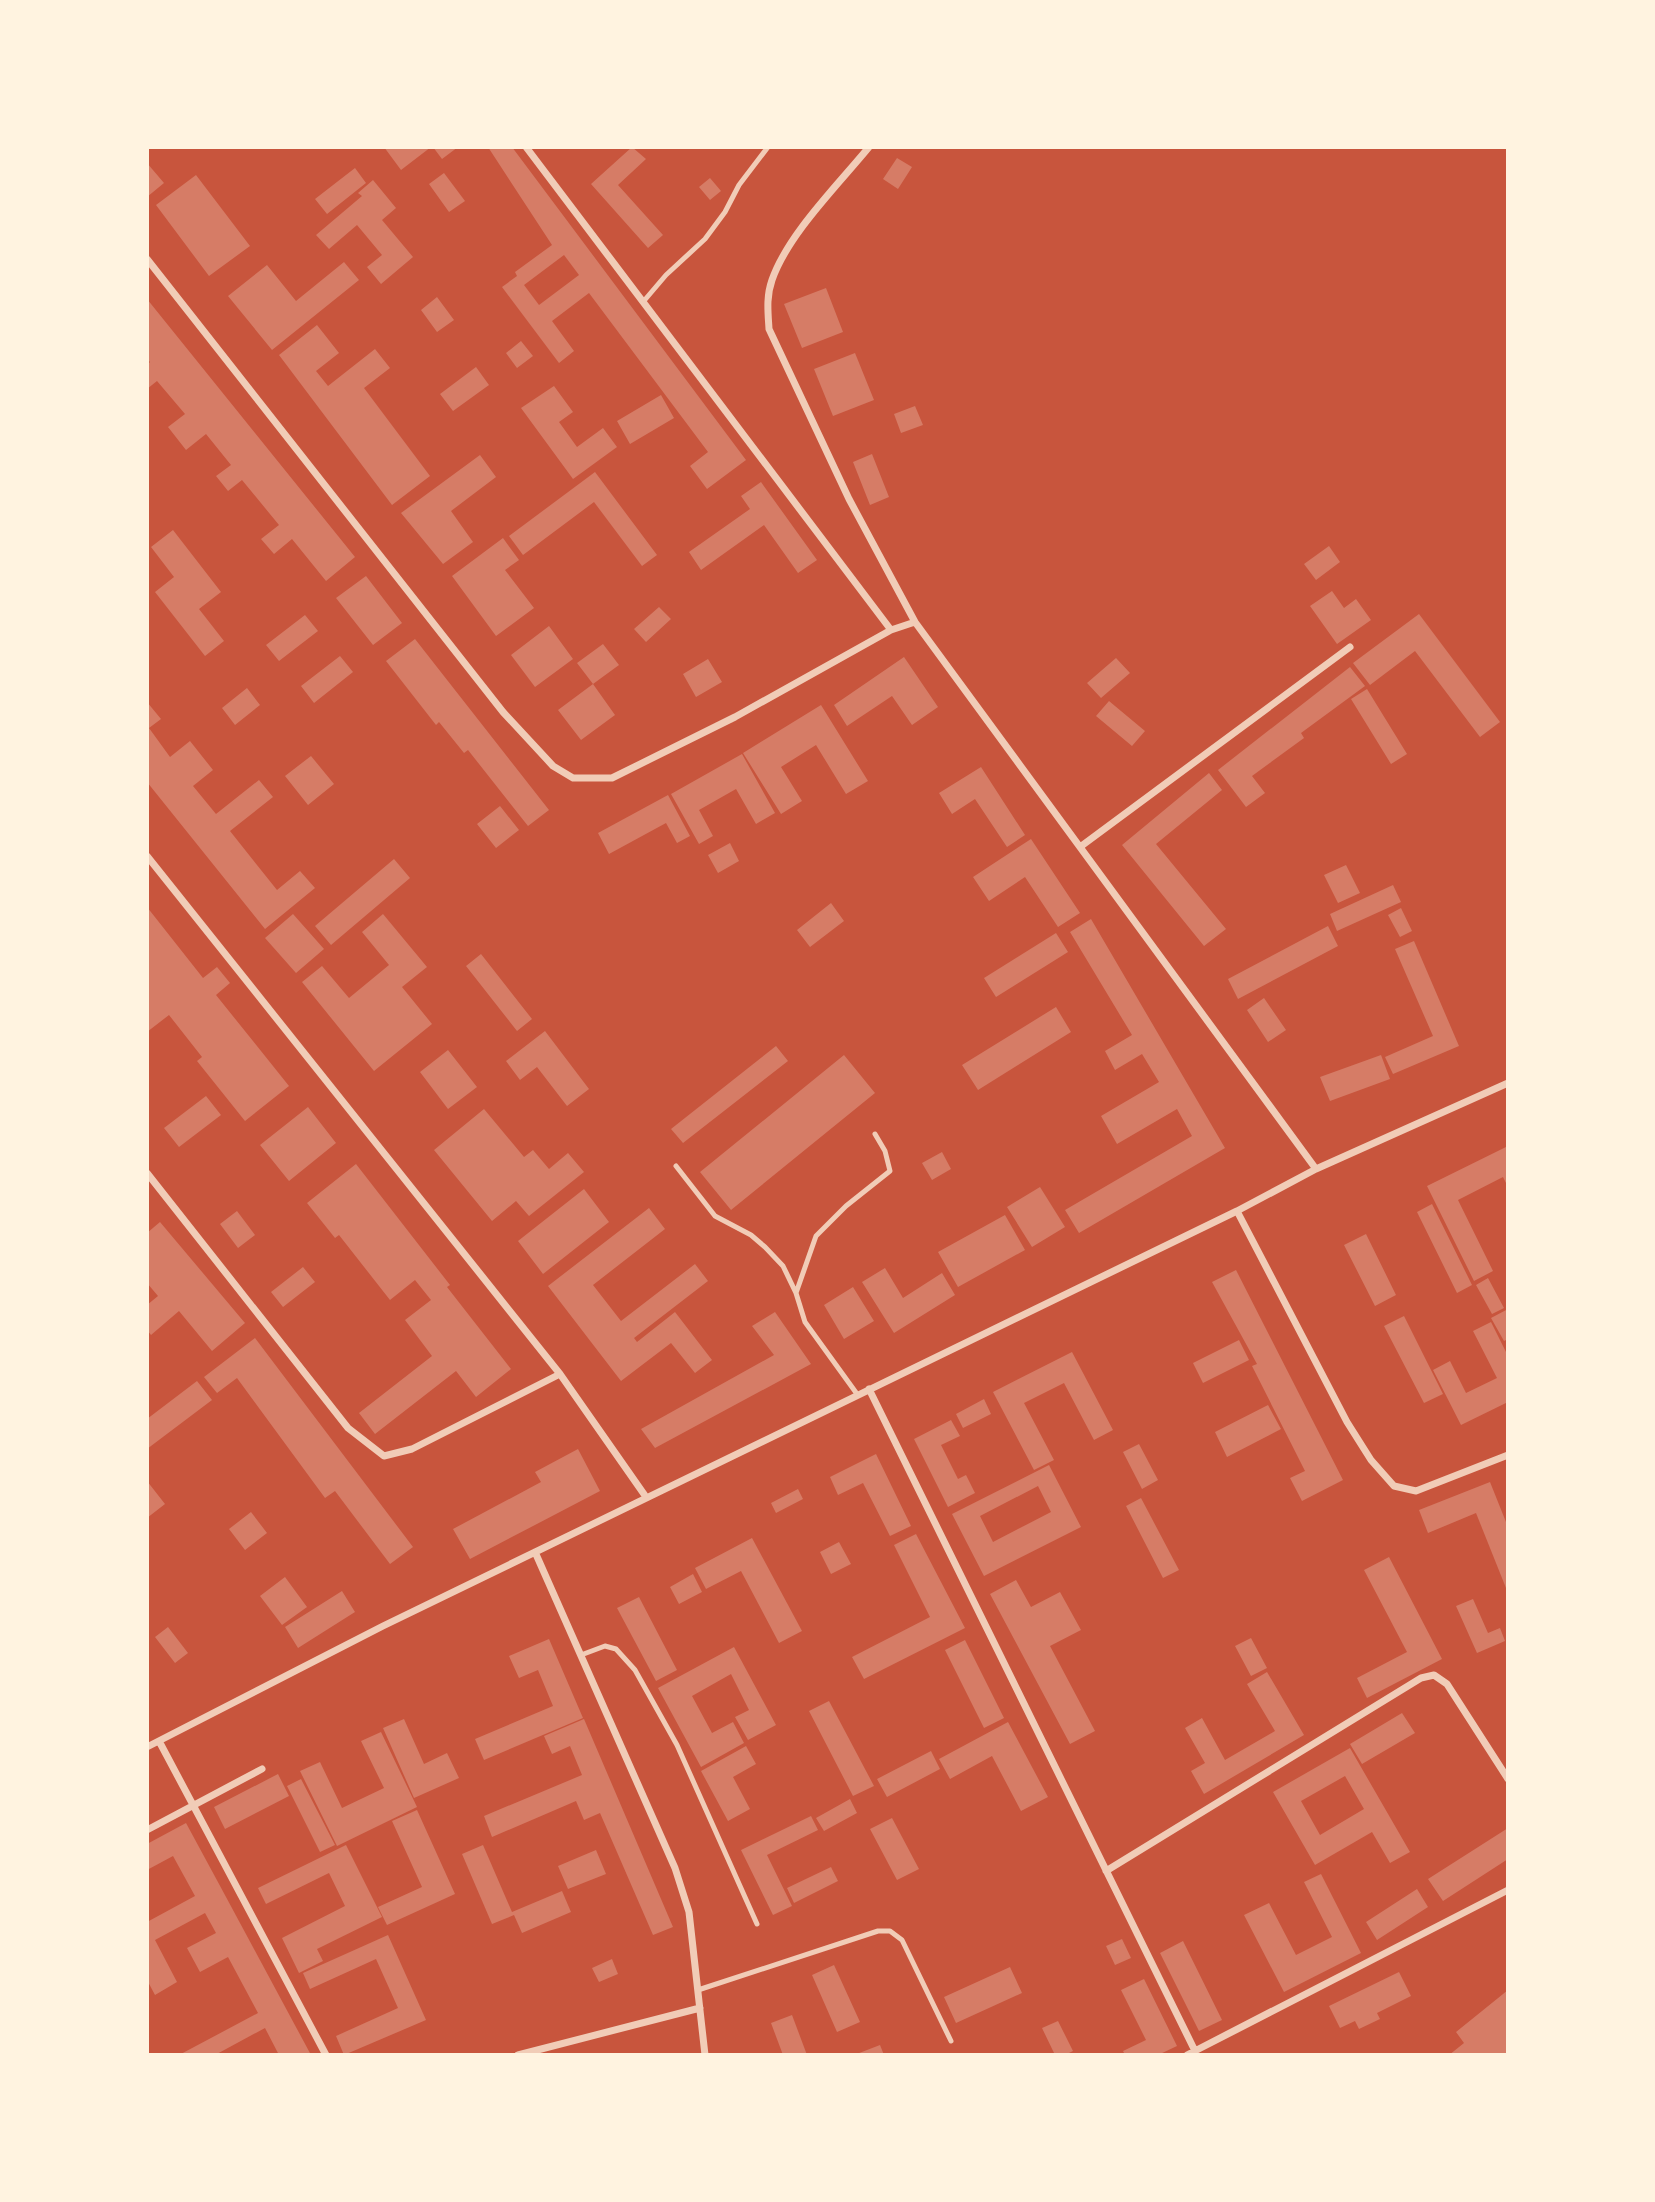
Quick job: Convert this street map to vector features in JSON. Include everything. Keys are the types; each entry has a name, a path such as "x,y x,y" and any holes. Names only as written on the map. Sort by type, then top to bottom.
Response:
{"street":[{"path":"526,147 891,630"},
{"path":"869,147 798,235 781,262 767,304 769,329 849,499 915,622 1316,1169"},
{"path":"147,260 503,712 553,766 573,778 611,778 735,717 891,630 915,622"},
{"path":"1080,847 1350,647"},
{"path":"147,856 560,1374 646,1497"},
{"path":"147,1747 646,1497 1237,1211 1316,1169 1508,1083"},
{"path":"147,1173 348,1428 384,1456 412,1449 560,1374"},
{"path":"1237,1211 1347,1422 1371,1460 1394,1486 1416,1491 1508,1455"},
{"path":"869,1389 1193,2054 1508,1890"},
{"path":"535,1552 675,1868 689,1912 705,2055"},
{"path":"1106,1871 1422,1678 1434,1675 1447,1684 1508,1779"},
{"path":"159,1741 192,1808 326,2055"},
{"path":"147,1830 262,1769"},
{"path":"518,2055 700,2008"}],"lane":[{"path":"643,302 666,275 705,239 725,212 739,185 768,147"},
{"path":"796,1293 816,1236 846,1206 890,1171 885,1151 875,1134"},
{"path":"676,1166 715,1216 751,1236 783,1266 796,1293 805,1322 857,1394"},
{"path":"581,1655 605,1646 616,1649 635,1670 677,1745 757,1924"},
{"path":"698,1990 878,1931 890,1931 902,1940 951,2042"}],"building":[{"path":"384,147 431,147 401,170"},
{"path":"433,147 458,147 442,159"},
{"path":"488,147 512,147 746,460 707,489 690,466 708,452 589,293 552,321 574,351 559,363 502,287 517,276 515,272 552,245","holes":["564,255 579,275 539,305 524,285"]},
{"path":"632,147 646,159 618,185 663,235 648,248 591,184"},
{"path":"897,158 912,167 898,189 883,179"},
{"path":"147,163 164,183 147,197"},
{"path":"355,168 366,183 327,214 315,199"},
{"path":"444,173 465,201 449,212 429,184"},
{"path":"196,175 250,246 209,276 156,205"},
{"path":"710,178 721,191 710,200 699,187"},
{"path":"373,180 396,208 382,220 413,257 381,284 367,267 382,255 357,225 329,249 316,235 362,196 358,193"},
{"path":"344,262 359,280 272,350 228,296 267,265 296,301"},
{"path":"826,288 843,332 802,348 784,304"},
{"path":"437,297 454,320 437,332 421,310"},
{"path":"147,299 355,557 326,581 292,539 274,554 261,539 279,525 242,480 228,491 216,476 231,465 206,434 186,450 168,427 185,414 157,381 147,389 147,365 150,362 147,359"},
{"path":"317,325 339,353 316,371 328,386 375,349 390,368 364,388 430,476 392,505 279,355"},
{"path":"521,341 533,356 517,368 506,353"},
{"path":"855,353 874,400 833,416 814,369"},
{"path":"476,367 489,385 453,411 440,394"},
{"path":"554,386 573,412 559,422 577,447 603,428 617,447 573,479 521,408"},
{"path":"661,395 674,418 630,444 617,421"},
{"path":"915,406 923,425 901,433 894,414"},
{"path":"872,454 889,497 870,505 853,462"},
{"path":"480,455 496,477 451,511 473,542 443,564 401,513"},
{"path":"595,472 657,555 642,566 594,502 523,555 509,536"},
{"path":"761,482 817,560 798,573 764,525 701,570 689,552 750,509 741,496"},
{"path":"173,530 221,592 199,609 224,641 205,656 155,592 174,577 151,547"},
{"path":"503,538 519,560 505,570 534,608 496,636 452,576"},
{"path":"1329,546 1340,562 1316,580 1304,564"},
{"path":"366,576 402,623 373,645 336,598"},
{"path":"1332,591 1344,608 1356,599 1371,620 1337,644 1310,606"},
{"path":"659,607 671,619 646,642 634,629"},
{"path":"1419,614 1500,722 1480,737 1415,651 1370,685 1353,663"},
{"path":"305,615 318,631 279,661 266,645"},
{"path":"549,626 573,659 535,687 511,655"},
{"path":"415,639 549,810 528,826 468,750 464,753 439,722 436,725 386,661"},
{"path":"603,644 619,665 593,684 577,663"},
{"path":"340,656 353,672 314,703 301,686"},
{"path":"904,657 938,707 912,725 892,696 847,726 834,705"},
{"path":"1116,658 1130,673 1101,698 1087,683"},
{"path":"708,659 722,682 696,697 683,674"},
{"path":"1350,667 1365,686 1301,733 1304,738 1252,776 1265,793 1246,807 1218,770"},
{"path":"593,684 615,715 581,740 558,710"},
{"path":"247,688 260,705 235,725 222,708"},
{"path":"1367,689 1407,754 1391,764 1351,699"},
{"path":"1109,701 1145,731 1132,746 1096,716"},
{"path":"147,702 161,719 149,728 170,757 190,741 213,770 193,786 216,814 259,780 273,797 230,831 277,890 300,871 315,888 265,929 147,782"},
{"path":"821,705 868,781 846,794 816,745 781,767 802,801 781,814 743,753"},
{"path":"742,754 775,813 756,824 736,789 699,810 713,836 699,844 671,794"},
{"path":"311,756 334,784 308,805 285,776"},
{"path":"981,767 1025,835 1007,847 975,799 952,814 939,793"},
{"path":"1209,773 1222,790 1156,844 1226,929 1204,946 1122,845"},
{"path":"668,795 690,836 677,843 666,823 609,854 598,833"},
{"path":"500,806 519,830 496,848 477,824"},
{"path":"1031,839 1080,913 1058,927 1025,877 989,901 973,877"},
{"path":"730,843 739,861 718,873 708,855"},
{"path":"394,859 410,878 331,945 315,926"},
{"path":"1346,865 1360,893 1338,903 1324,875"},
{"path":"1393,885 1401,902 1337,931 1330,914"},
{"path":"831,903 844,921 810,947 797,930"},
{"path":"147,907 203,978 217,967 230,983 216,995 289,1086 245,1121 197,1061 202,1057 169,1015 147,1032"},
{"path":"1401,908 1412,931 1400,937 1388,915"},
{"path":"293,914 324,949 296,973 265,938"},
{"path":"383,914 427,967 402,987 432,1024 374,1071 302,982 322,966 349,998 389,965 362,932"},
{"path":"1091,919 1225,1148 1079,1233 1065,1210 1192,1136 1177,1109 1117,1144 1101,1116 1159,1082 1142,1054 1115,1070 1105,1051 1132,1035 1070,932"},
{"path":"1328,926 1338,946 1238,999 1228,979"},
{"path":"1056,933 1068,952 996,997 984,978"},
{"path":"1414,941 1459,1046 1393,1074 1385,1057 1433,1036 1395,949"},
{"path":"481,954 532,1019 517,1031 466,966"},
{"path":"1264,998 1286,1030 1268,1042 1247,1010"},
{"path":"1056,1007 1071,1032 978,1090 962,1065"},
{"path":"545,1031 589,1089 567,1106 537,1067 520,1080 506,1061"},
{"path":"776,1046 788,1061 683,1143 671,1129"},
{"path":"448,1050 477,1087 448,1109 420,1072"},
{"path":"844,1055 875,1093 731,1210 700,1172"},
{"path":"1381,1055 1390,1079 1330,1101 1320,1077"},
{"path":"206,1096 221,1115 179,1147 164,1128"},
{"path":"308,1107 336,1143 289,1181 260,1145"},
{"path":"484,1109 524,1157 533,1150 549,1169 568,1153 584,1172 529,1216 516,1201 492,1221 434,1150"},
{"path":"1508,1146 1508,1187 1503,1177 1458,1200 1493,1271 1474,1281 1427,1186"},
{"path":"942,1152 951,1169 932,1180 922,1163"},
{"path":"356,1164 511,1369 476,1397 456,1371 375,1434 359,1413 432,1356 405,1320 431,1300 415,1280 390,1300 339,1235 335,1238 307,1203"},
{"path":"1040,1187 1065,1227 1032,1247 1007,1207"},
{"path":"584,1189 609,1222 543,1274 518,1241"},
{"path":"1432,1204 1472,1285 1457,1293 1417,1212"},
{"path":"649,1208 665,1229 593,1285 621,1321 695,1264 708,1281 634,1338 637,1342 675,1312 712,1360 695,1373 671,1343 621,1381 548,1286"},
{"path":"237,1211 255,1235 238,1248 220,1224"},
{"path":"1005,1215 1025,1250 958,1287 938,1252"},
{"path":"160,1222 245,1323 212,1351 179,1311 151,1335 147,1330 147,1305 158,1296 147,1283 147,1233"},
{"path":"1366,1234 1396,1295 1375,1306 1344,1245"},
{"path":"303,1267 315,1282 283,1307 271,1292"},
{"path":"885,1268 903,1298 942,1273 955,1295 894,1333 862,1282"},
{"path":"1236,1270 1343,1480 1302,1501 1290,1478 1305,1471 1252,1366 1257,1364 1212,1282"},
{"path":"1488,1278 1504,1308 1492,1314 1476,1285"},
{"path":"853,1287 874,1321 844,1339 824,1305"},
{"path":"1508,1309 1508,1339 1504,1341 1491,1318"},
{"path":"775,1312 811,1364 655,1448 641,1429 774,1355 752,1326"},
{"path":"1404,1316 1443,1394 1424,1403 1384,1326"},
{"path":"1491,1322 1508,1356 1508,1402 1461,1425 1433,1370 1450,1361 1466,1393 1497,1378 1473,1331"},
{"path":"255,1338 413,1547 390,1564 335,1491 325,1498 237,1378 217,1393 204,1377"},
{"path":"1239,1340 1249,1360 1203,1383 1193,1363"},
{"path":"1072,1352 1113,1430 1094,1440 1064,1383 1024,1403 1054,1460 1034,1470 993,1392"},
{"path":"197,1381 212,1400 147,1449 147,1419"},
{"path":"984,1399 991,1414 963,1428 956,1414"},
{"path":"1268,1405 1281,1429 1227,1457 1215,1432"},
{"path":"951,1420 960,1436 941,1445 958,1479 966,1475 975,1493 948,1507 914,1439"},
{"path":"1139,1444 1158,1480 1142,1489 1123,1452"},
{"path":"578,1449 600,1491 470,1559 453,1529 541,1482 535,1472"},
{"path":"876,1454 911,1526 890,1536 863,1483 838,1495 830,1477"},
{"path":"1049,1465 1081,1527 984,1576 952,1514","holes":["1038,1486 1051,1512 993,1542 980,1516"]},
{"path":"147,1481 165,1504 147,1518"},
{"path":"1490,1482 1508,1527 1508,1593 1476,1513 1428,1533 1419,1510"},
{"path":"798,1489 803,1499 776,1513 771,1503"},
{"path":"1141,1498 1179,1570 1163,1578 1126,1506"},
{"path":"251,1512 267,1533 245,1550 229,1529"},
{"path":"916,1534 965,1628 864,1679 852,1657 930,1617 894,1545"},
{"path":"752,1538 802,1631 779,1643 741,1571 706,1589 695,1568"},
{"path":"839,1542 851,1564 831,1574 820,1552"},
{"path":"1389,1557 1442,1659 1367,1698 1357,1678 1407,1652 1364,1570"},
{"path":"693,1574 702,1592 679,1604 670,1587"},
{"path":"285,1577 307,1607 282,1625 260,1596"},
{"path":"1016,1580 1031,1607 1060,1592 1081,1630 1050,1646 1095,1731 1070,1744 990,1594"},
{"path":"342,1591 355,1612 298,1648 285,1627"},
{"path":"639,1597 677,1670 656,1681 617,1608"},
{"path":"1473,1599 1488,1633 1500,1628 1505,1641 1477,1653 1456,1606"},
{"path":"168,1627 188,1653 175,1663 155,1637"},
{"path":"1251,1638 1267,1668 1251,1676 1235,1646"},
{"path":"549,1639 583,1718 484,1760 475,1739 553,1706 538,1670 519,1678 509,1656"},
{"path":"965,1640 1004,1718 984,1728 945,1650"},
{"path":"734,1647 776,1725 748,1740 735,1717 749,1710 731,1674 692,1696 712,1733 733,1722 744,1743 701,1767 658,1688"},
{"path":"1267,1672 1304,1735 1204,1794 1191,1771 1205,1763 1185,1728 1202,1718 1225,1760 1275,1731 1247,1684"},
{"path":"829,1701 874,1786 853,1796 809,1711"},
{"path":"1402,1713 1415,1733 1362,1764 1350,1744"},
{"path":"404,1719 424,1764 447,1753 459,1778 414,1798 383,1728"},
{"path":"584,1719 673,1927 653,1935 600,1813 584,1820 576,1801 492,1837 484,1816 582,1775 570,1746 552,1754 544,1736"},
{"path":"1008,1722 1048,1797 1021,1811 992,1756 950,1779 939,1759"},
{"path":"381,1732 417,1807 337,1846 300,1771 320,1762 342,1808 384,1788 361,1741"},
{"path":"746,1746 756,1764 733,1777 750,1809 728,1821 701,1771"},
{"path":"1350,1748 1410,1852 1390,1863 1372,1832 1315,1865 1273,1792","holes":["1345,1776 1364,1809 1320,1835 1301,1801"]},
{"path":"931,1751 940,1769 887,1797 877,1779"},
{"path":"278,1774 289,1796 225,1829 214,1807"},
{"path":"301,1779 335,1845 320,1852 287,1786"},
{"path":"850,1799 857,1813 824,1831 816,1818"},
{"path":"417,1810 455,1894 387,1925 378,1907 422,1887 392,1821"},
{"path":"811,1816 818,1830 767,1855 792,1906 773,1915 741,1850"},
{"path":"892,1818 919,1869 897,1880 870,1829"},
{"path":"186,1823 311,2055 279,2055 265,2028 215,2055 179,2055 258,2013 228,1957 200,1972 187,1948 216,1933 205,1913 155,1940 177,1982 155,1995 147,1980 147,1922 195,1896 173,1856 147,1870 147,1844"},
{"path":"1508,1828 1508,1859 1443,1901 1428,1879"},
{"path":"346,1845 382,1917 317,1949 323,1961 299,1973 282,1938 345,1906 329,1873 266,1904 258,1888"},
{"path":"483,1845 512,1912 562,1891 571,1912 522,1933 514,1915 492,1924 462,1854"},
{"path":"596,1850 606,1874 568,1889 558,1866"},
{"path":"831,1867 838,1881 794,1903 787,1888"},
{"path":"1321,1874 1361,1953 1284,1992 1244,1915 1269,1903 1296,1955 1332,1937 1304,1882"},
{"path":"1417,1889 1428,1907 1377,1940 1366,1922"},
{"path":"388,1935 426,2020 344,2055 336,2036 398,2008 376,1959 310,1989 303,1973"},
{"path":"1122,1939 1131,1958 1115,1965 1106,1946"},
{"path":"1183,1941 1222,2020 1199,2031 1160,1953"},
{"path":"612,1959 618,1974 599,1982 592,1968"},
{"path":"834,1965 860,2022 837,2032 812,1975"},
{"path":"1010,1967 1022,1993 956,2023 944,1997"},
{"path":"1399,1972 1411,1996 1377,2013 1380,2019 1359,2029 1355,2021 1340,2028 1329,2006"},
{"path":"1144,1979 1177,2046 1158,2055 1125,2055 1123,2051 1146,2040 1121,1990"},
{"path":"1508,1990 1508,2055 1449,2055 1464,2043 1456,2032"},
{"path":"792,2015 807,2055 783,2055 771,2023"},
{"path":"1058,2021 1073,2051 1065,2055 1055,2055 1042,2028"},
{"path":"880,2045 884,2055 854,2055"}]}
